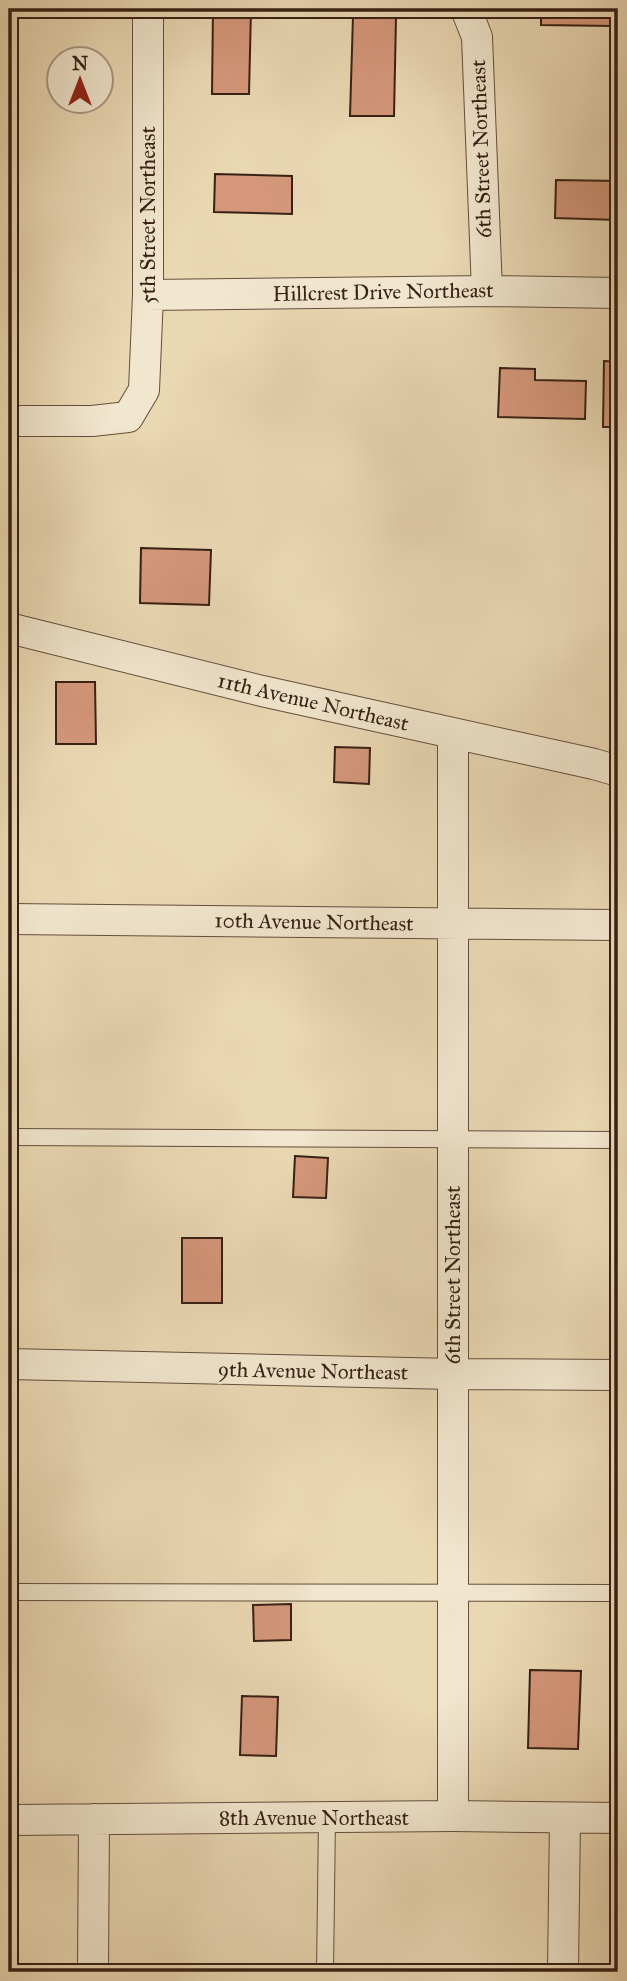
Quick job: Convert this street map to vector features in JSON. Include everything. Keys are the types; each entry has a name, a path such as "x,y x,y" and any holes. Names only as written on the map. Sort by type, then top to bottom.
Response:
{"street":[{"name":"5th Street Northeast","path":"9,421 92,421 128,417 144,390 148,295 148,9"},
{"name":"6th Street Northeast","path":"466,9 477,37 487,291"},
{"name":"Hillcrest Drive Northeast","path":"148,295 487,291 618,293"},
{"name":"11th Avenue Northeast","path":"9,628 262,691 618,771"},
{"name":"6th Street Northeast","path":"453,733 453,1816"},
{"name":"10th Avenue Northeast","path":"9,919 618,925"},
{"name":"9th Avenue Northeast","path":"9,1364 618,1375"},
{"name":"8th Avenue Northeast","path":"9,1820 453,1816 618,1818"},
{"path":"93,1972 94,1819"},
{"path":"564,1972 565,1819"}],"lane":[{"path":"9,1137 618,1140"},
{"path":"9,1592 618,1593"},
{"path":"325,1972 327,1818"}],"building":[{"path":"213,9 251,9 249,94 212,94"},
{"path":"541,9 613,9 613,26 541,25"},
{"path":"353,16 396,17 394,116 350,116"},
{"path":"215,174 292,176 292,214 214,212"},
{"path":"556,180 618,181 618,220 555,218"},
{"path":"604,361 618,362 618,427 603,427"},
{"path":"500,368 535,369 535,380 586,381 585,419 498,417"},
{"path":"141,548 211,550 209,605 140,603"},
{"path":"56,682 95,682 96,744 56,744"},
{"path":"335,747 370,748 369,784 334,782"},
{"path":"295,1156 328,1158 326,1198 293,1197"},
{"path":"182,1238 222,1238 222,1303 182,1303"},
{"path":"291,1604 291,1640 254,1641 253,1605"},
{"path":"530,1670 581,1671 578,1749 528,1748"},
{"path":"242,1696 278,1697 276,1756 240,1755"}]}
